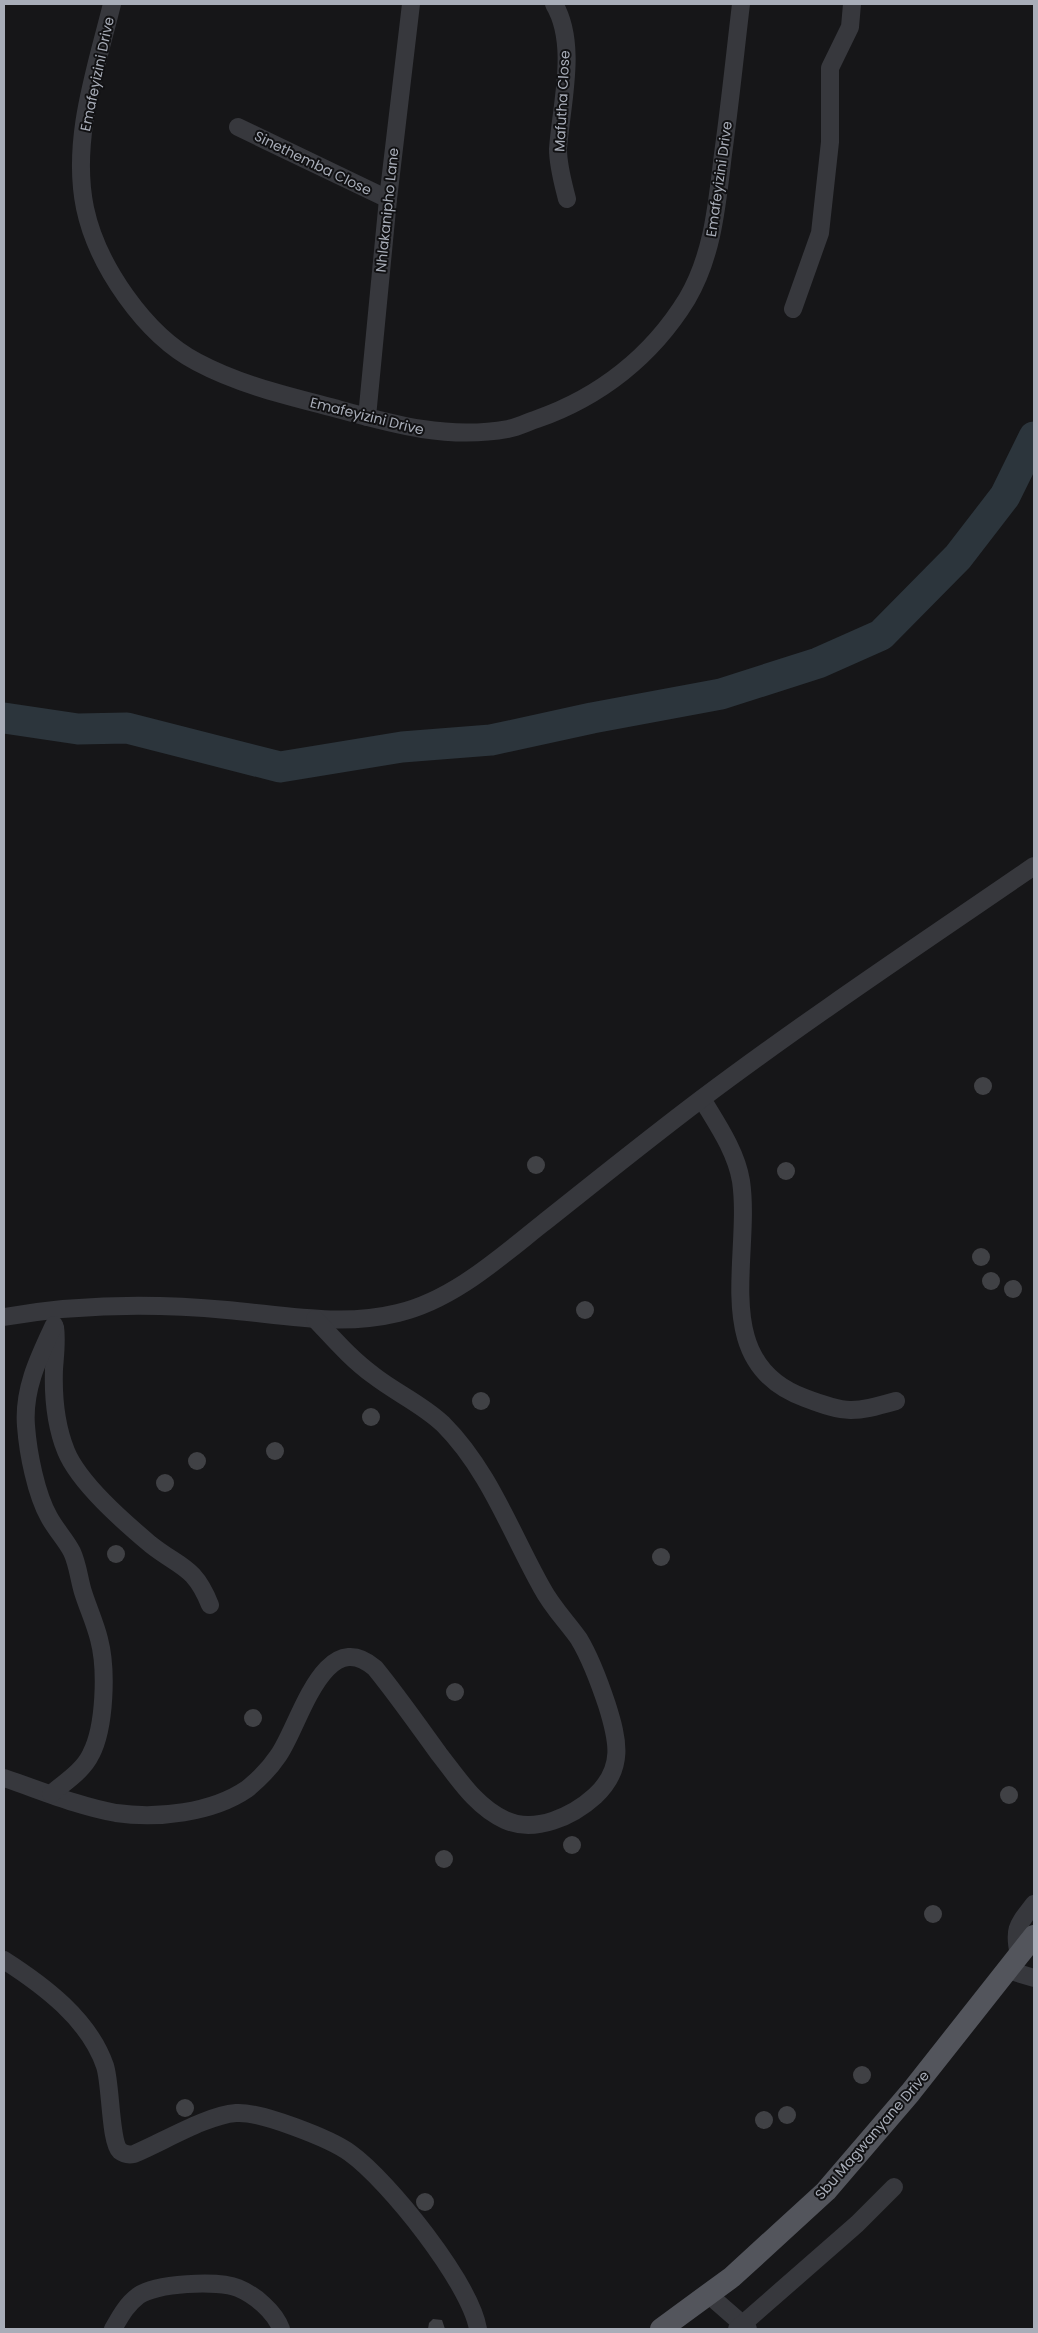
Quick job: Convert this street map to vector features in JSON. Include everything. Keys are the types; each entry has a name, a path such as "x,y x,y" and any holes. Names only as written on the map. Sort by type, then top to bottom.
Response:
{"main road":[{"name":"Sbu Magwanyane Drive","path":"661,2329 709,2296 732,2277 826,2191 910,2092 1034,1936"}],"street":[{"name":"Emafeyizini Drive","path":"112,4 83,132 82,183 85,208 93,234 119,287 152,326 174,346 194,361 230,377 271,391 410,428 467,433 510,428 558,412 598,391 640,358 666,329 687,299 700,272 714,225 741,4"},
{"name":"Nhlakanipho Lane","path":"367,417 388,199 411,4"},
{"name":"Mafutha Close","path":"554,4 562,27 566,47 558,158 567,199"},
{"path":"793,308 820,233 830,142 830,68 850,27 852,4"},
{"name":"Sinethemba Close","path":"238,127 388,199"},
{"path":"4,1317 53,1317 98,1305 138,1305 347,1320 390,1315 422,1305 447,1292 488,1266 702,1099 825,1010 1034,866"},
{"path":"702,1099 737,1163 743,1211 740,1295 743,1331 749,1351 757,1364 767,1376 790,1393 832,1408 844,1411 857,1411 896,1402"},
{"path":"53,1317 56,1346 54,1392 61,1435 74,1467 85,1482 151,1545 194,1575 210,1605"},
{"path":"51,1794 75,1774 91,1754 99,1732 102,1707 102,1656 98,1636 72,1551 48,1516 44,1505 30,1455 26,1425 31,1378 53,1317"},
{"path":"4,1778 117,1813 173,1814 196,1810 225,1801 247,1788 279,1756 322,1673 340,1659 355,1657 364,1659 375,1668 463,1785 482,1805 508,1822 543,1824 563,1817 590,1801 603,1788 614,1771 618,1755 607,1705 580,1641 548,1599 481,1470 461,1443 442,1423 357,1363 315,1319"},
{"path":"1034,1904 1018,1927 1015,1936 1013,1963 1034,1978"},
{"path":"4,1960 30,1976 54,1996 77,2020 93,2043 104,2064 110,2086 113,2131 115,2143 120,2151 126,2155 134,2154 208,2120 237,2113 262,2117 338,2145 360,2161 394,2196 436,2251 460,2283 471,2305 478,2329"},
{"path":"709,2296 742,2327 857,2224 894,2187"},
{"path":"113,2329 126,2307 138,2295 152,2288 216,2284 231,2286 254,2296 266,2307 281,2329"}],"building":[{"path":"983,1077 989,1080 992,1086 989,1092 983,1095 977,1092 974,1086 977,1080"},
{"path":"536,1156 542,1159 545,1165 542,1171 536,1174 530,1171 527,1165 530,1159"},
{"path":"786,1162 792,1165 795,1171 792,1177 786,1180 780,1177 777,1171 780,1165"},
{"path":"981,1248 987,1251 990,1257 987,1263 981,1266 975,1263 972,1257 975,1251"},
{"path":"991,1272 997,1275 1000,1281 997,1287 991,1290 985,1287 982,1281 985,1275"},
{"path":"1013,1280 1019,1283 1022,1289 1019,1295 1013,1298 1007,1295 1004,1289 1007,1283"},
{"path":"585,1301 591,1304 594,1310 591,1316 585,1319 579,1316 576,1310 579,1304"},
{"path":"481,1392 487,1395 490,1401 487,1407 481,1410 475,1407 472,1401 475,1395"},
{"path":"371,1408 377,1411 380,1417 377,1423 371,1426 365,1423 362,1417 365,1411"},
{"path":"275,1442 281,1445 284,1451 281,1457 275,1460 269,1457 266,1451 269,1445"},
{"path":"197,1452 203,1455 206,1461 203,1467 197,1470 191,1467 188,1461 191,1455"},
{"path":"165,1474 171,1477 174,1483 171,1489 165,1492 159,1489 156,1483 159,1477"},
{"path":"116,1545 122,1548 125,1554 122,1560 116,1563 110,1560 107,1554 110,1548"},
{"path":"661,1548 667,1551 670,1557 667,1563 661,1566 655,1563 652,1557 655,1551"},
{"path":"455,1683 461,1686 464,1692 461,1698 455,1701 449,1698 446,1692 449,1686"},
{"path":"253,1709 259,1712 262,1718 259,1724 253,1727 247,1724 244,1718 247,1712"},
{"path":"1009,1786 1015,1789 1018,1795 1015,1801 1009,1804 1003,1801 1000,1795 1003,1789"},
{"path":"572,1836 578,1839 581,1845 578,1851 572,1854 566,1851 563,1845 566,1839"},
{"path":"444,1850 450,1853 453,1859 450,1865 444,1868 438,1865 435,1859 438,1853"},
{"path":"933,1905 939,1908 942,1914 939,1920 933,1923 927,1920 924,1914 927,1908"},
{"path":"862,2066 868,2069 871,2075 868,2081 862,2084 856,2081 853,2075 856,2069"},
{"path":"185,2099 191,2102 194,2108 191,2114 185,2117 179,2114 176,2108 179,2102"},
{"path":"787,2106 793,2109 796,2115 793,2121 787,2124 781,2121 778,2115 781,2109"},
{"path":"764,2111 770,2114 773,2120 770,2126 764,2129 758,2126 755,2120 758,2114"},
{"path":"425,2193 431,2196 434,2202 431,2208 425,2211 419,2208 416,2202 419,2196"},
{"path":"433,2319 442,2320 445,2329 428,2329 429,2323"}],"waterway":[{"path":"4,718 78,729 127,728 280,767 402,747 491,740 592,718 721,694 818,663 881,635 958,557 1005,496 1034,437"}]}
